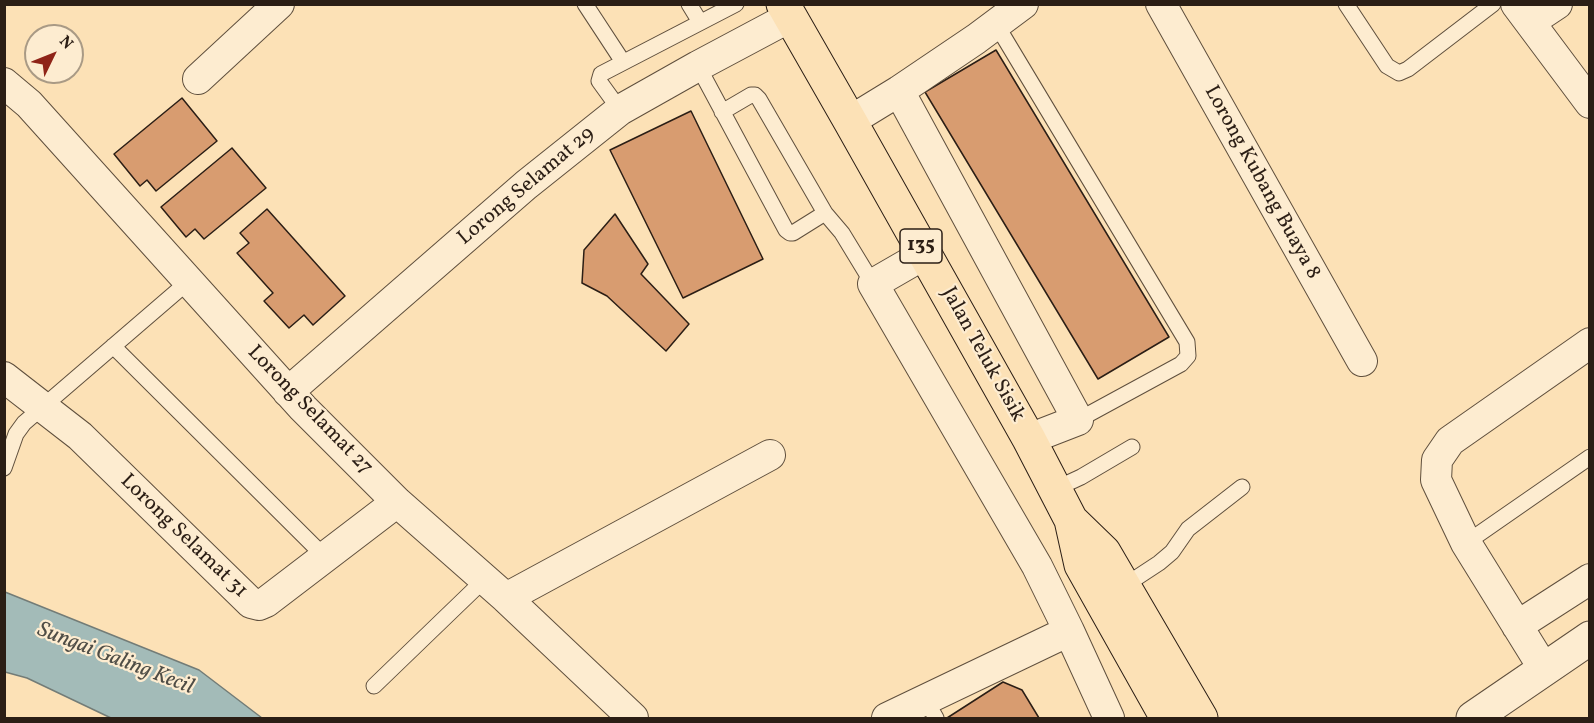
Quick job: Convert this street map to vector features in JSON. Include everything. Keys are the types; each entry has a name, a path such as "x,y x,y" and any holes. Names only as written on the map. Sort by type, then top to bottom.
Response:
{"main road":[{"name":"Jalan Teluk Sisik","path":"786,11 1029,439 1071,520 1081,565 1167,718"},
{"name":"Jalan Teluk Sisik","path":"1071,520 1104,552 1201,718"}],"street":[{"path":"198,79 279,4"},
{"path":"850,121 899,91 1023,4"},
{"name":"Lorong Kubang Buaya 8","path":"1161,4 1362,361"},
{"path":"1557,4 1523,13 1590,103"},
{"name":"Lorong Selamat 29","path":"288,392 526,185 620,110 698,66 786,11"},
{"name":"Lorong Selamat 27","path":"4,83 29,105 288,392 397,502 496,589 633,718"},
{"path":"899,91 1078,420 1029,439"},
{"path":"925,254 873,284 1037,566 1109,718"},
{"path":"1544,669 1466,543 1436,480 1437,460 1450,441 1590,343"},
{"name":"Lorong Selamat 31","path":"4,377 80,436 251,603 260,605 266,602 397,502"},
{"path":"496,589 770,455"},
{"path":"1518,626 1590,579"},
{"path":"887,718 931,709 1069,631"},
{"path":"1473,718 1590,638"}],"lane":[{"path":"585,4 623,62"},
{"path":"689,4 700,22"},
{"path":"620,110 599,81 601,74 736,4"},
{"path":"1346,4 1388,66 1399,73 1408,69 1492,4"},
{"path":"996,24 1187,342 1188,356 1181,364 1078,420"},
{"path":"698,66 786,230 793,233 825,213"},
{"path":"723,112 751,95 759,99 825,213 842,233 873,284"},
{"path":"4,468 16,434 24,423 189,281"},
{"path":"113,346 325,556"},
{"path":"1055,489 1081,477 1132,447"},
{"path":"1466,543 1590,457"},
{"path":"1124,586 1172,552 1188,530 1242,488"},
{"path":"374,686 496,589"}],"water":[{"name":"Sungai Galing Kecil","path":"5,592 199,670 262,718 111,718 27,678 5,672"}],"building":[{"path":"996,50 1169,337 1098,379 925,92"},
{"path":"182,98 217,141 156,191 147,180 140,186 114,154"},
{"path":"691,111 763,259 683,298 610,150"},
{"path":"232,148 266,188 204,239 195,229 186,237 161,207"},
{"path":"267,209 345,296 313,325 304,315 289,328 264,301 273,293 237,253 249,243 240,233"},
{"path":"615,214 648,264 641,274 689,324 666,351 607,296 582,283 584,250"},
{"path":"1003,682 1022,690 1039,718 947,718"}]}
